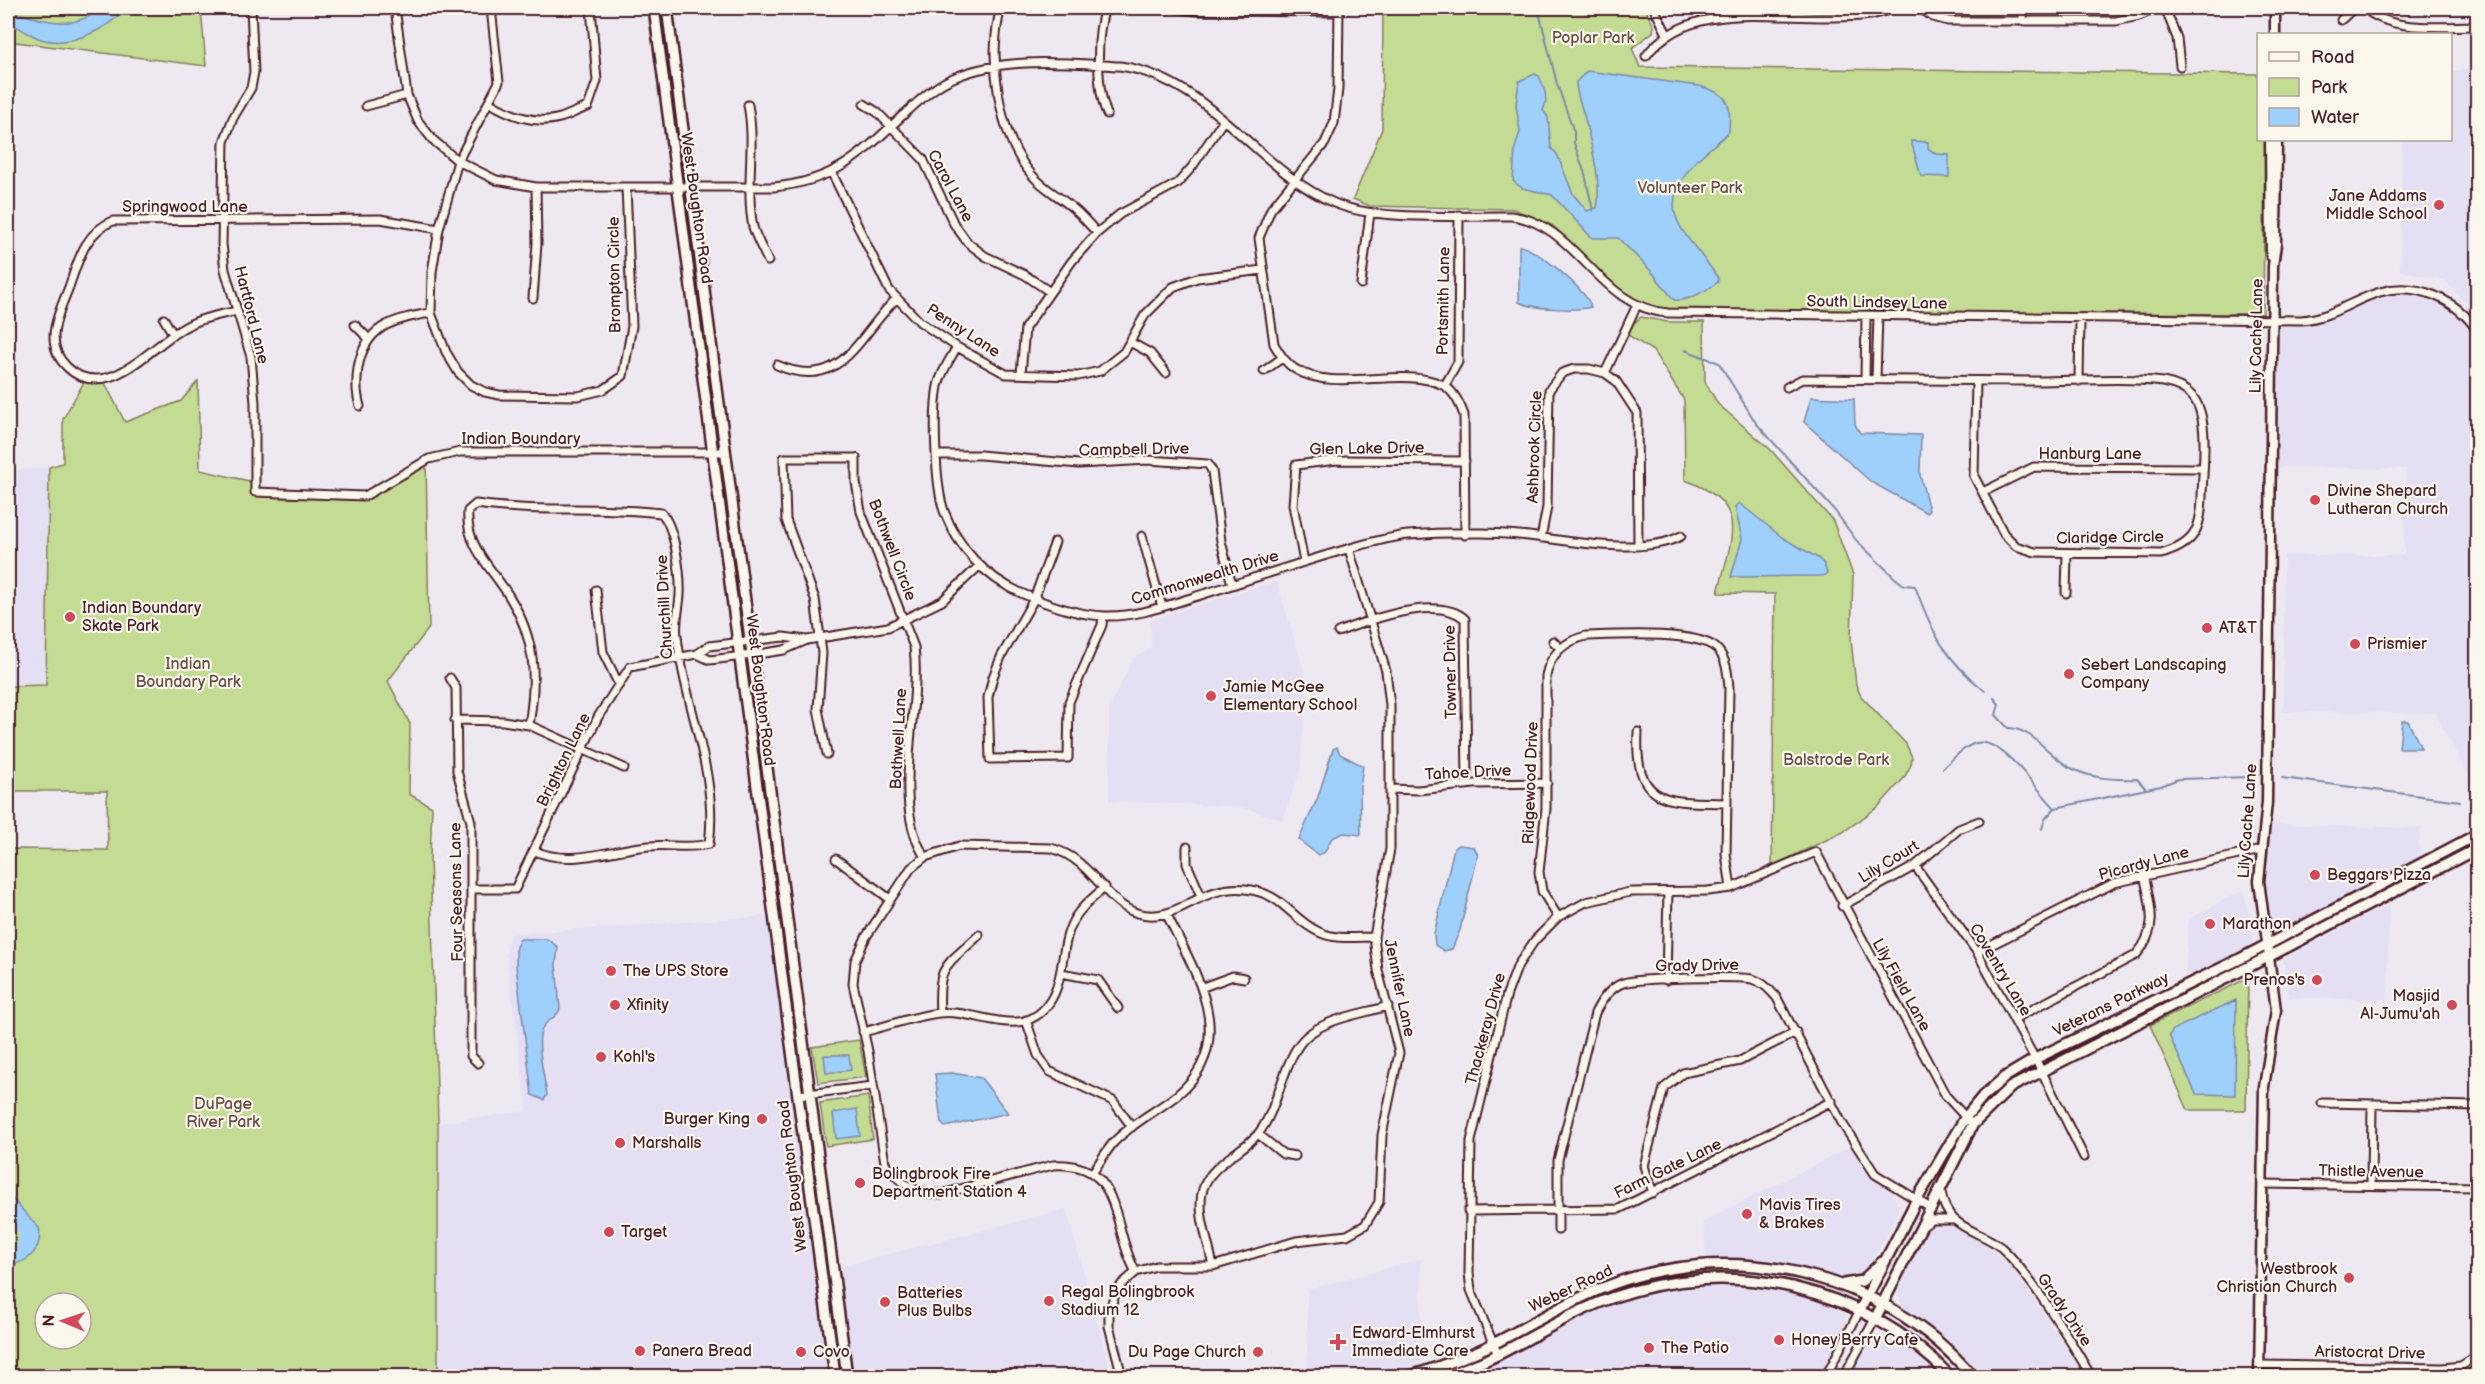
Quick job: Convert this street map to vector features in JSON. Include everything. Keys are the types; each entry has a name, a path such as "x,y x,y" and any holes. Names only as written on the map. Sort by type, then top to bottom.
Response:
{"main road":[{"name":"West Boughton Road","path":"654,8 835,1377"},
{"name":"West Boughton Road","path":"667,8 847,1377"},
{"name":"Veterans Parkway","path":"1860,1310 1916,1201 1965,1118 1983,1096 2005,1077 2035,1059 2266,944 2478,834"},
{"name":"Veterans Parkway","path":"1875,1318 1973,1124 2011,1087 2478,848"},
{"path":"1837,1283 1854,1284 1862,1281 1891,1251"},
{"name":"Weber Road","path":"1411,1377 1493,1343 1599,1289 1669,1269 1718,1264 1759,1266 1804,1273 1837,1283 1868,1297 1929,1335 1972,1377"},
{"name":"Weber Road","path":"1444,1377 1498,1355 1613,1297 1649,1287 1699,1279 1743,1278 1789,1285 1821,1294 1860,1310 1911,1342 1950,1377"}],"street":[{"name":"Hartford Lane","path":"251,8 254,72 251,88 233,118 224,142 223,258 250,357 255,404 255,492"},
{"path":"395,8 407,95 418,121 433,140 458,161 496,180 536,187 690,186"},
{"name":"Brompton Circle","path":"491,8 499,82 458,161 439,230 432,272 430,313 446,352 458,372 471,385 485,392 499,395 578,396 603,390 623,376 632,326 626,187"},
{"path":"490,103 507,113 534,119 562,117 588,107 597,81 591,8"},
{"path":"1002,8 996,30 995,65 1002,114 1026,168 1037,180 1075,210 1097,233"},
{"path":"1105,8 1101,22 1100,98 1107,114"},
{"path":"1174,8 1197,11 1339,10 1338,89 1334,123 1325,143 1271,209 1259,238 1274,344 1282,358 1295,369 1324,377 1422,379 1445,386 1460,404 1464,415 1465,535"},
{"path":"1654,8 1667,34"},
{"path":"1731,8 1731,17"},
{"path":"1819,8 1819,18"},
{"path":"1646,56 1667,34 1696,20 1731,17 1861,17 1892,8"},
{"path":"1920,8 1934,17 1948,21 2116,21 2139,16 2158,8"},
{"path":"2023,8 2023,20"},
{"path":"2165,8 2177,38 2180,66"},
{"path":"2275,8 2275,33"},
{"path":"2341,20 2354,8"},
{"path":"2364,8 2381,18 2397,23 2478,26"},
{"name":"South Lindsey Lane","path":"690,186 792,185 832,173 867,150 938,86 953,78 995,65 1100,64 1139,68 1177,84 1296,179 1332,202 1370,213 1511,216 1534,221 1550,230 1624,300 1636,307 1668,314 2301,320 2325,317 2382,291 2408,289 2440,297 2466,317 2478,332"},
{"path":"366,106 407,95"},
{"name":"Carol Lane","path":"864,104 892,126 923,159 954,224 968,243 980,253 1025,275 1050,292"},
{"path":"748,105 751,128 750,187 754,229 768,261"},
{"path":"1021,374 1025,328 1072,261 1097,233 1120,214 1178,183 1192,167 1223,121"},
{"name":"Lily Cache Lane","path":"2270,141 2270,245 2273,266"},
{"name":"Lily Cache Lane","path":"2259,1377 2264,1087 2276,1010 2259,881 2267,802 2272,320 2273,266 2276,244 2277,141"},
{"name":"Penny Lane","path":"832,173 880,276 897,298 920,322 957,347 1006,374 1078,376 1096,373 1116,360 1130,342 1150,308 1173,287 1197,278 1263,270"},
{"path":"533,298 537,244 536,187"},
{"path":"1361,284 1370,213"},
{"name":"Portsmith Lane","path":"1445,386 1458,362 1459,215"},
{"name":"Springwood Lane","path":"237,311 200,320 173,334 121,372 99,380 83,378 70,370 59,357 54,340 55,322 87,241 97,229 122,220 380,219 439,230"},
{"path":"777,365 797,372 811,373 835,367 854,351 880,314 897,298"},
{"path":"1636,307 1605,373 1624,391 1638,420 1638,545"},
{"path":"360,406 356,393 358,372 368,338 396,320 430,313"},
{"path":"1865,380 1866,316"},
{"path":"1876,380 1878,316"},
{"path":"164,319 173,334"},
{"path":"2079,381 2080,319"},
{"path":"355,325 368,338"},
{"path":"1130,342 1150,353 1166,373"},
{"name":"Commonwealth Drive","path":"957,347 938,386 937,455 940,493 950,525 963,547 980,566 1008,587 1034,598 1103,616 1140,613 1384,538 1465,535 1541,538 1572,543 1638,545 1666,544 1681,536"},
{"path":"1264,371 1282,358"},
{"name":"Ashbrook Circle","path":"1541,538 1547,507 1548,395 1551,385 1562,373 1574,369 1605,373"},
{"name":"Claridge Circle","path":"1787,387 1803,379 2164,382 2178,386 2191,395 2199,407 2203,423 2202,512 2198,528 2189,541 2178,549 2161,554 2035,552 2016,546 2004,534 1974,476 1976,381"},
{"name":"Indian Boundary","path":"255,492 365,496 429,459 460,452 726,452"},
{"name":"Campbell Drive","path":"937,455 1001,457 1079,465 1157,460 1208,464 1212,471 1221,541 1232,585"},
{"name":"Bothwell Circle","path":"820,638 815,599 786,520 784,458 856,458 856,482 861,512 905,621"},
{"name":"Glen Lake Drive","path":"1304,562 1293,505 1296,465 1337,460 1465,461"},
{"name":"Hanburg Lane","path":"1983,492 2034,467 2202,468"},
{"name":"Churchill Drive","path":"529,725 535,689 533,658 524,627 510,598 475,549 470,537 468,511 476,504 548,511 600,508 661,513 667,518 676,551 680,583 676,626 679,656 701,746 710,816 709,844 699,847 650,845 562,859 535,851"},
{"path":"1142,536 1162,607"},
{"path":"1055,542 1034,598 993,676 988,697 990,759 1068,758 1069,702 1102,624 1103,616"},
{"name":"Jennifer Lane","path":"1136,1272 1156,1266 1213,1266 1296,1241 1347,1235 1357,1231 1372,1218 1379,1202 1382,1135 1399,1062 1397,1042 1378,970 1374,937 1375,920 1389,859 1390,705 1386,671 1349,549"},
{"path":"2066,593 2067,553"},
{"name":"Brighton Lane","path":"697,654 710,660 784,650 807,640 867,632 905,621 942,601 980,566"},
{"path":"596,590 603,652 619,685"},
{"name":"Towner Drive","path":"1371,618 1423,609 1453,613 1465,619 1467,784"},
{"path":"1338,632 1371,618"},
{"name":"Bothwell Lane","path":"905,621 914,647 917,668 910,732 910,818 916,843 925,857"},
{"path":"1553,641 1560,648 1575,639 1592,636 1689,638 1717,649 1727,670 1729,688 1726,854 1731,888"},
{"name":"Brighton Lane","path":"472,889 515,889 581,751 630,667 697,654 708,646 783,637 807,640"},
{"path":"820,638 818,709 827,754"},
{"path":"1717,649 1723,643"},
{"name":"Ridgewood Drive","path":"1558,917 1542,891 1539,872 1545,832 1547,783 1546,676 1553,657 1560,648"},
{"name":"Four Seasons Lane","path":"450,678 456,688 457,771 471,822 471,1056 478,1063"},
{"path":"455,720 503,721 529,725 581,751 624,768"},
{"path":"1638,732 1638,767 1649,788 1668,800 1680,803 1727,803"},
{"name":"Tahoe Drive","path":"1390,789 1418,790 1467,784 1547,783"},
{"path":"1643,794 1649,788"},
{"name":"Lily Court","path":"1842,906 1915,866 1959,829 1979,821"},
{"path":"1122,1377 1109,1326 1109,1311 1122,1284 1136,1272 1125,1251 1113,1199 1093,1172 1066,1164 1053,1165 941,1194 922,1193 906,1186 894,1176 885,1163 853,984 855,961 866,937 911,868 925,857 959,846 1051,848 1080,861 1105,887 1135,912 1167,915 1201,896 1224,890 1257,891 1277,899 1323,934 1374,937"},
{"path":"1187,847 1187,864 1201,896"},
{"name":"Picardy Lane","path":"1977,952 2114,883 2261,850"},
{"name":"Thackeray Drive","path":"1498,1355 1471,1290 1468,1273 1471,1141 1507,994 1526,952 1558,917 1577,906 1608,895 1731,888 1816,852"},
{"name":"Lily Field Lane","path":"1816,852 1842,906 1946,1096 1973,1124"},
{"path":"836,859 890,899"},
{"name":"Coventry Lane","path":"1915,866 1977,952 2041,1070 2084,1157"},
{"path":"2014,1019 2136,955 2147,943 2152,926 2144,875"},
{"path":"863,1032 940,1013 1002,1023 1026,1020 1047,1004 1054,994 1071,925 1081,909 1105,887"},
{"path":"1666,980 1668,892"},
{"path":"1093,1172 1113,1143 1178,1094 1198,1066 1208,1039 1209,1023 1203,987 1167,915"},
{"path":"940,1013 938,986 944,968 979,935"},
{"path":"1060,973 1098,980 1118,1008"},
{"path":"1203,987 1233,976 1244,978"},
{"name":"Grady Drive","path":"1558,1230 1558,1160 1595,1013 1602,999 1622,983 1666,980 1740,979 1763,984 1778,998 1855,1146 1875,1174 1932,1209"},
{"path":"1213,1266 1201,1208 1203,1187 1209,1178 1258,1134 1274,1106 1292,1058 1302,1040 1323,1025 1388,1006"},
{"path":"1026,1020 1038,1055 1049,1071 1113,1101 1132,1128"},
{"path":"1653,1193 1644,1166 1664,1088 1683,1073 1740,1061 1796,1032"},
{"path":"799,1095 873,1086"},
{"name":"Farm Gate Lane","path":"1468,1210 1619,1209 1832,1101"},
{"path":"2322,1103 2478,1106"},
{"path":"2371,1185 2372,1104"},
{"path":"1258,1134 1283,1154 1295,1156"},
{"name":"Thistle Avenue","path":"2263,1184 2478,1187"},
{"path":"1941,1191 1942,1206 1954,1220"},
{"path":"1922,1226 1932,1220 1954,1220"},
{"name":"Grady Drive","path":"1954,1220 2007,1252 2061,1327 2091,1377"},
{"path":"1827,1377 1860,1310"},
{"path":"1844,1377 1875,1318"},
{"name":"Aristocrat Drive","path":"2259,1365 2443,1368 2461,1366 2478,1355"}],"shaded area":[{"name":"Jane Addams Middle School","path":"2452,70 2477,70 2477,314 2444,280 2400,271 2402,141 2452,141"},
{"path":"2407,292 2426,295 2456,312 2478,339 2477,792 2435,713 2283,712 2284,555 2404,555 2406,469 2275,467 2276,323 2325,320 2373,297"},
{"path":"49,467 46,685 8,686 8,471"},
{"name":"Jamie McGee Elementary School","path":"1277,581 1308,683 1300,773 1282,820 1241,807 1109,801 1109,709 1133,658 1151,648 1150,620"},
{"path":"2267,824 2420,828 2419,858 2268,939 2262,896"},
{"path":"2244,890 2254,944 2195,975 2185,974 2189,918"},
{"path":"2389,904 2388,1000 2288,998 2283,959"},
{"path":"766,916 781,993 789,1078 797,1113 814,1267 822,1303 831,1376 438,1376 438,1123 527,1111 506,951 510,934"},
{"path":"1851,1146 1866,1172 1892,1193 1899,1206 1895,1220 1865,1273 1855,1278 1845,1279 1771,1262 1706,1258 1703,1222"},
{"path":"1066,1209 1112,1376 852,1376 838,1267"},
{"path":"1939,1222 1948,1223 1993,1249 2014,1270 2086,1376 1982,1376 1950,1343 1901,1305 1898,1290 1926,1229"},
{"path":"1421,1259 1421,1366 1397,1376 1307,1376 1307,1289"},
{"path":"1735,1283 1800,1292 1827,1301 1843,1311 1846,1319 1843,1336 1822,1376 1463,1376 1608,1303 1652,1292"},
{"path":"1881,1334 1896,1337 1944,1376 1849,1376 1871,1339"}],"green space":[{"path":"8,8 201,8 206,66 8,41"},
{"name":"Volunteer Park","path":"1383,8 1645,8 1654,26 1653,32 1632,48 1640,67 2257,74 2257,141 2265,141 2263,314 1649,311 1624,300 1553,226 1513,209 1370,206 1353,199 1382,129"},
{"name":"Balstrode Park","path":"1641,317 1668,322 1704,322 1705,382 1718,404 1770,449 1833,521 1853,575 1851,640 1856,685 1861,696 1906,744 1912,757 1911,765 1904,778 1878,807 1843,832 1772,866 1775,594 1718,593 1728,556 1732,525 1728,512 1720,500 1706,489 1685,480 1684,400 1653,351 1628,335 1633,324"},
{"path":"198,381 200,470 249,481 255,492 364,493 426,458 429,628 388,681 410,724 409,794 432,807 430,857 438,1123 438,1376 8,1376 8,849 108,850 107,791 8,791 8,686 46,685 49,467 63,463 63,419 84,382 105,383 125,422 181,401"},
{"path":"2248,978 2246,1110 2188,1110 2150,1025"},
{"path":"859,1040 866,1077 818,1083 812,1047"},
{"path":"868,1096 873,1139 826,1146 820,1103"},
{"path":"1705,1269 1744,1269 1743,1271 1662,1280 1606,1296 1605,1293 1645,1278"}],"water":[{"path":"101,8 125,8 97,31 72,40 47,40 36,37 8,22 8,11 45,20 68,22 90,16"},
{"path":"1587,71 1699,86 1717,92 1726,100 1729,112 1729,131 1698,159 1683,178 1676,194 1674,208 1685,234 1718,278 1718,282 1703,292 1685,299 1674,300 1651,271 1618,238 1592,238 1552,195 1522,188 1513,181 1515,148 1520,132 1516,105 1519,81 1535,74 1539,76 1545,93 1546,102 1543,110 1548,117 1551,148 1557,154 1573,194 1587,211 1597,208 1598,186 1595,163 1576,87 1576,82"},
{"path":"1911,141 1928,142 1928,148 1936,154 1949,155 1949,177 1921,176"},
{"path":"1519,246 1536,253 1560,271 1581,291 1591,307 1554,309 1519,302"},
{"path":"1811,397 1854,399 1855,424 1860,433 1921,435 1920,475 1929,510 1927,513 1871,482 1804,422"},
{"path":"1739,503 1783,538 1818,558 1824,564 1827,573 1823,576 1731,577 1742,539 1735,507"},
{"path":"2402,721 2408,721 2421,748 2399,748"},
{"path":"1337,747 1340,754 1363,766 1360,787 1361,835 1344,833 1332,838 1324,853 1318,855 1299,840 1318,797 1333,749"},
{"path":"1459,845 1474,847 1478,855 1460,930 1452,949 1444,951 1435,945 1434,934 1454,848"},
{"path":"520,939 547,939 558,947 556,965 560,1009 544,1026 540,1035 540,1052 547,1095 544,1100 532,1095 516,966 516,947"},
{"path":"2236,1000 2235,1095 2196,1094 2169,1035 2174,1029"},
{"path":"824,1055 849,1055 851,1070 826,1073"},
{"path":"952,1073 981,1078 1008,1113 945,1127 941,1123 935,1074"},
{"path":"857,1109 860,1136 836,1139 833,1113"},
{"path":"8,1194 39,1228 40,1235 32,1254 22,1262 15,1264 8,1264 8,1249 22,1248 29,1233 8,1221"}],"waterway":[{"path":"1538,8 1557,84 1574,132 1574,143 1585,174 1593,211"},
{"path":"1685,350 1719,363 1756,423 1835,511 1856,540 1895,578 1904,585 1915,586 1927,618 1941,644 1960,668 1985,691"},
{"path":"1994,698 1999,704 1996,715 2008,728 2017,729 2033,737 2069,767 2103,778 2137,779 2146,789"},
{"path":"1943,768 1967,747 1976,743 1986,743 2008,756 2055,808"},
{"path":"2042,829 2045,819 2055,808 2161,786 2178,779 2252,777"},
{"path":"2282,778 2460,801"},
{"path":"8,1211 26,1232 21,1254 8,1254"}],"place":[{"name":"Jane Addams Middle School","path":"2439,205"},
{"name":"Divine Shepard Lutheran Church","path":"2315,500"},
{"name":"Indian Boundary Skate Park","path":"70,617"},
{"name":"AT&T","path":"2207,628"},
{"name":"Prismier","path":"2355,644"},
{"name":"Sebert Landscaping Company","path":"2069,674"},
{"name":"Jamie McGee Elementary School","path":"1211,696"},
{"name":"Beggars Pizza","path":"2315,875"},
{"name":"Marathon","path":"2210,924"},
{"name":"The UPS Store","path":"611,971"},
{"name":"Prenos's","path":"2317,980"},
{"name":"Xfinity","path":"615,1005"},
{"name":"Masjid Al-Jumu'ah","path":"2452,1005"},
{"name":"Kohl's","path":"601,1057"},
{"name":"Burger King","path":"762,1119"},
{"name":"Marshalls","path":"620,1143"},
{"name":"Bolingbrook Fire Department Station 4","path":"860,1183"},
{"name":"Mavis Tires & Brakes","path":"1747,1214"},
{"name":"Target","path":"609,1232"},
{"name":"Westbrook Christian Church","path":"2349,1278"},
{"name":"Regal Bolingbrook Stadium 12","path":"1049,1301"},
{"name":"Batteries Plus Bulbs","path":"885,1302"},
{"name":"Honey Berry Cafe","path":"1779,1340"},
{"name":"Edward-Elmhurst Immediate Care","path":"1338,1342"},
{"name":"The Patio","path":"1649,1348"},
{"name":"Panera Bread","path":"640,1351"},
{"name":"Covo","path":"801,1352"},
{"name":"Du Page Church","path":"1258,1352"}],"park label":[{"name":"Poplar Park","path":"1593,38"},
{"name":"Indian Boundary Park","path":"188,673"},
{"name":"DuPage River Park","path":"223,1113"}]}
